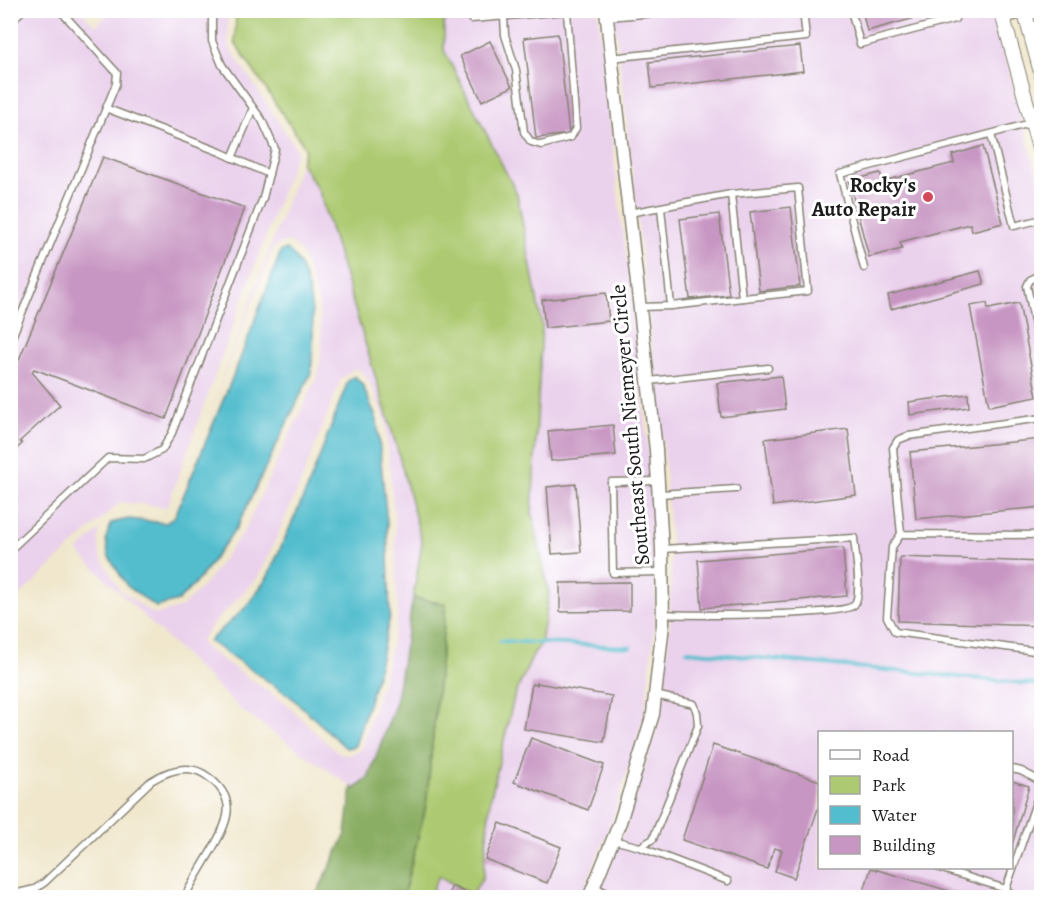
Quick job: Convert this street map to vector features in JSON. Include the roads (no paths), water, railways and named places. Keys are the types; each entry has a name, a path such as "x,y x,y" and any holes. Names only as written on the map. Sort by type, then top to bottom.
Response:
{"street":[{"path":"1041,76 1025,11 1002,14 1037,122 1041,159"},
{"name":"Southeast South Niemeyer Circle","path":"592,892 612,840 653,714 663,624 663,549 659,488 641,307 606,14"}],"lane":[{"path":"10,342 108,109 116,84 117,73 60,10"},
{"path":"66,17 73,10"},
{"path":"10,550 108,458 144,459 162,450 172,433 264,198 275,149 262,120 222,65 212,41 212,10"},
{"path":"471,19 580,10"},
{"path":"606,14 692,10"},
{"path":"610,58 806,37 803,10"},
{"path":"851,10 860,44 955,19 952,10"},
{"path":"10,22 20,11"},
{"path":"504,16 505,35 516,70 524,132 531,142 541,145 571,137 576,128 567,12"},
{"path":"232,158 253,108"},
{"path":"108,109 269,174"},
{"path":"864,268 840,174 1037,122"},
{"path":"991,134 1014,226 1041,219"},
{"path":"628,213 731,194 798,188 808,291 671,306 641,307"},
{"path":"731,194 742,298"},
{"path":"661,208 671,306"},
{"path":"1041,274 1030,280 1027,286 1041,359"},
{"path":"648,381 768,368"},
{"path":"1041,418 908,436 898,440 893,448 901,534 892,547 887,617 895,632 1041,652"},
{"path":"662,572 613,573 611,482 659,488 736,489"},
{"path":"901,534 1041,535"},
{"path":"662,614 716,616 825,611 849,608 855,604 859,592 854,538 663,549"},
{"path":"640,848 653,839 698,726 694,704 655,695"},
{"path":"10,895 35,889 45,882 151,781 162,774 188,769 202,773 219,786 229,804 228,818 223,831 183,897"},
{"path":"1013,769 1021,771 1041,783 1013,868"},
{"path":"612,840 728,881"},
{"path":"945,869 1006,889 1015,897"},
{"path":"1006,889 1013,869"},
{"path":"592,892 615,897"}],"water":[{"path":"287,249 297,260 308,290 313,325 311,373 237,527 200,578 178,601 156,607 127,586 108,555 106,538 111,523 129,519 166,523 175,516 240,359 281,251"},
{"path":"355,376 363,386 377,420 387,523 390,616 377,675 355,746 346,748 291,697 209,641 246,607 267,578 308,487 348,381"}],"waterway":[{"path":"500,641 630,647"},
{"path":"687,651 1042,685"}],"place":[{"name":"Rocky's Auto Repair","path":"928,197"}]}
